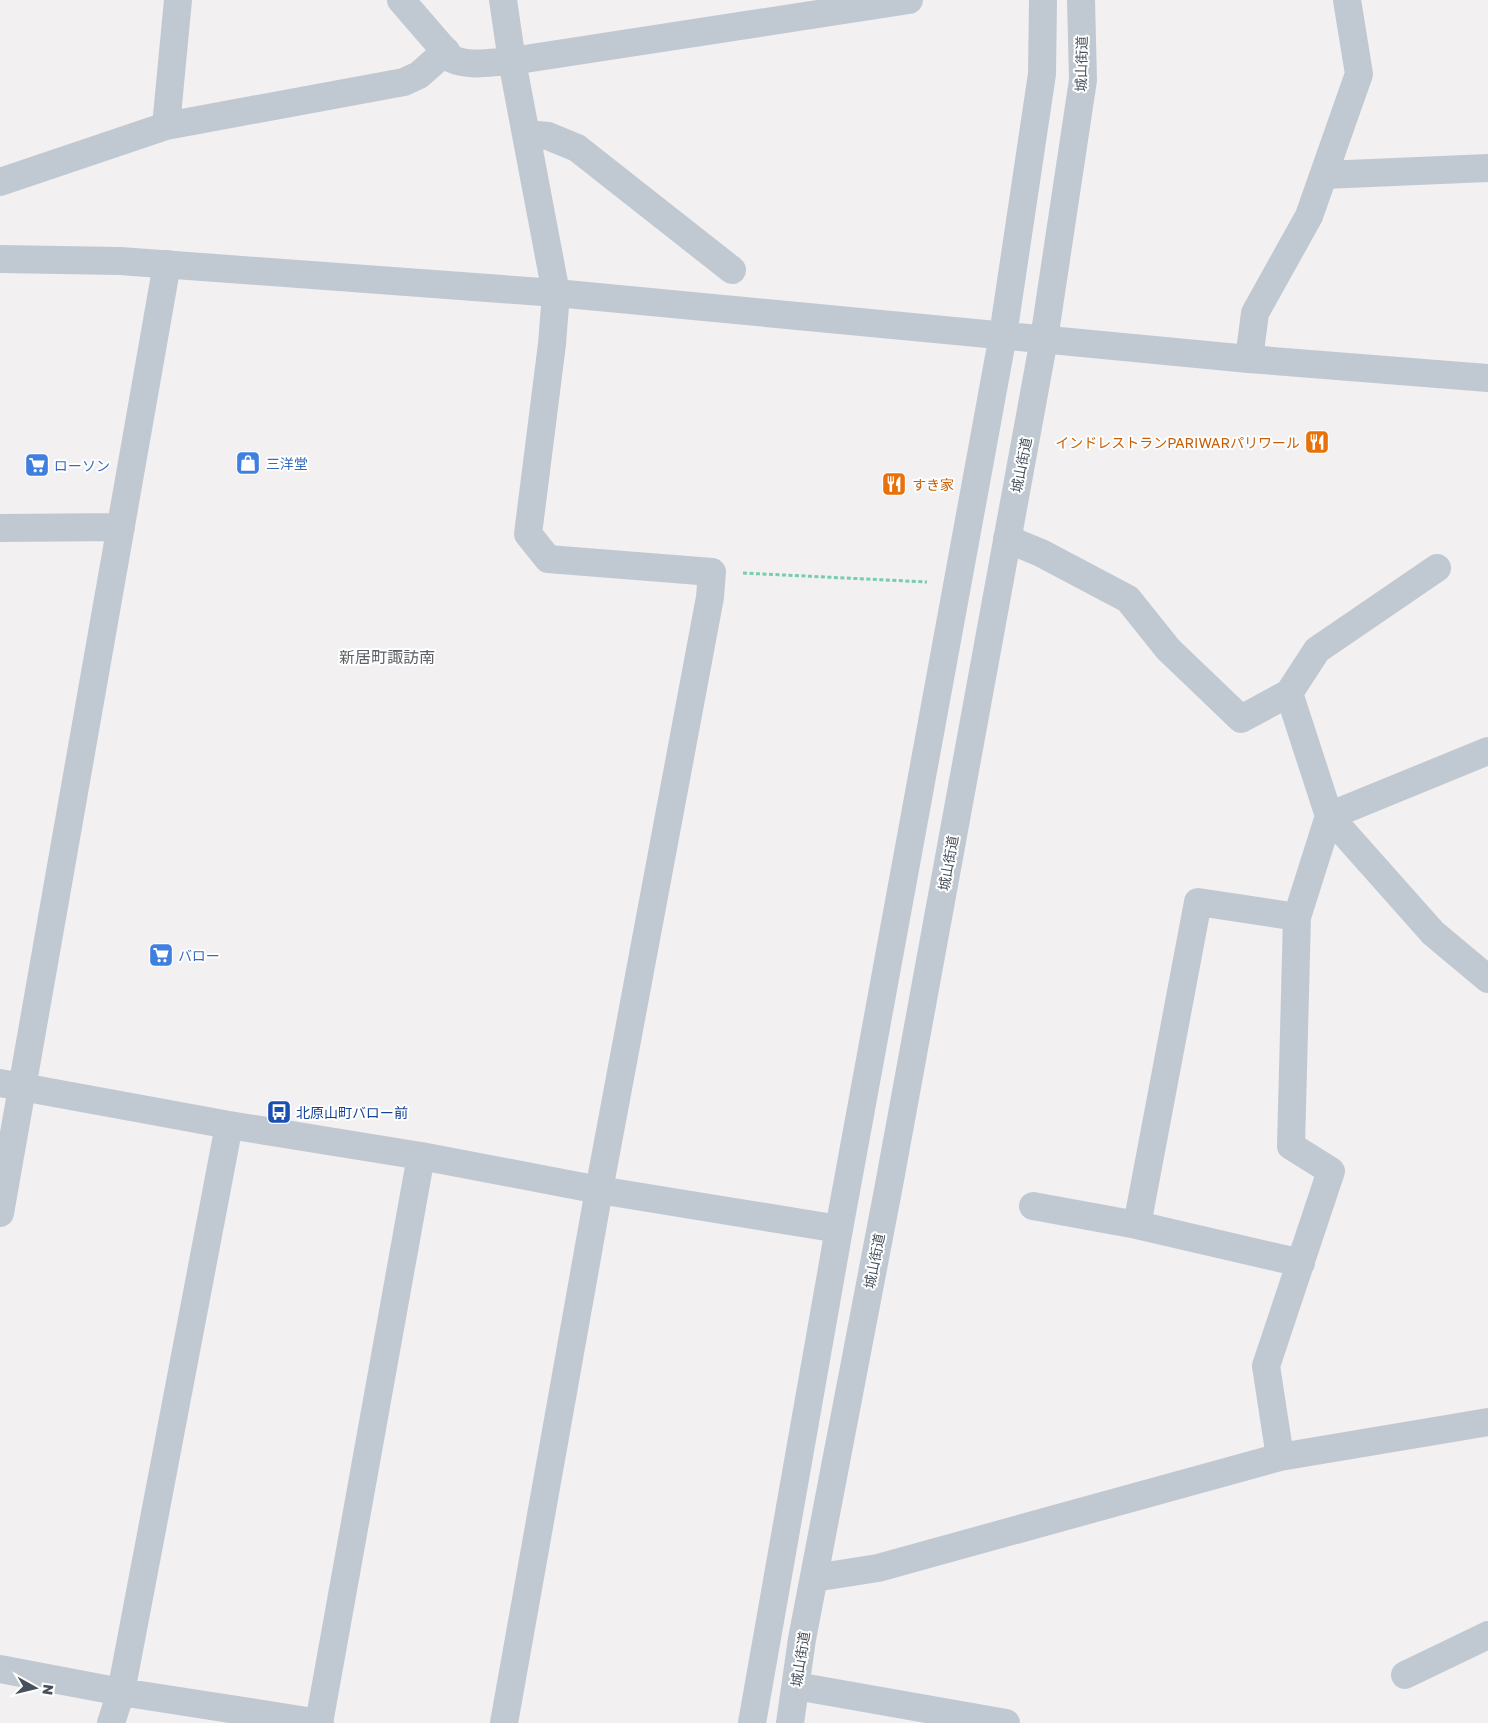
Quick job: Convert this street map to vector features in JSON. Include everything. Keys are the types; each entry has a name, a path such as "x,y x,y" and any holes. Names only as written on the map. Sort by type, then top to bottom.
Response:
{"street":[{"path":"166,126 178,0"},
{"path":"401,0 452,58 460,62 472,64 512,61 753,12 909,0"},
{"path":"503,0 512,61 556,292 552,344 528,534 548,559 712,572 708,607 599,1190 504,1723"},
{"path":"752,1723 839,1229 1003,336 1042,74 1043,0"},
{"name":"城山街道","path":"790,1723 802,1639 889,1186 1044,339 1082,80 1081,0"},
{"path":"1249,359 1256,313 1309,216 1359,74 1347,0"},
{"path":"0,182 166,126 404,82 419,75 446,51"},
{"path":"526,134 548,136 577,148 732,270"},
{"path":"1324,175 1488,168"},
{"path":"0,259 120,261 556,292 1249,359 1488,378"},
{"path":"0,1213 11,1085 121,528 167,264"},
{"path":"0,528 121,528"},
{"path":"1007,539 1041,553 1128,599 1168,649 1241,719 1289,693 1317,650 1437,568"},
{"path":"1289,693 1329,816 1433,934 1488,978"},
{"path":"1329,816 1488,751"},
{"path":"1280,1457 1266,1366 1331,1171 1291,1146 1297,917 1329,816"},
{"path":"1137,1224 1198,902 1297,917"},
{"path":"11,1085 228,1125 421,1156 599,1190 839,1229"},
{"path":"111,1723 121,1692 228,1125"},
{"path":"0,1669 121,1692 319,1723 421,1156"},
{"path":"1033,1206 1137,1224 1301,1263"},
{"path":"814,1578 878,1568 1280,1457 1488,1422"},
{"path":"1405,1675 1488,1635"},
{"path":"796,1686 1006,1723"}],"path":[{"path":"712,572 958,583"}],"place":[{"name":"インドレストランPARIWARパリワール","path":"1317,442"},
{"name":"三洋堂","path":"248,463"},
{"name":"ローソン","path":"37,465"},
{"name":"すき家","path":"894,484"},
{"name":"バロー","path":"161,955"},
{"name":"北原山町バロー前","path":"279,1112"}],"district":[{"name":"新居町諏訪南","path":"387,657"}]}
